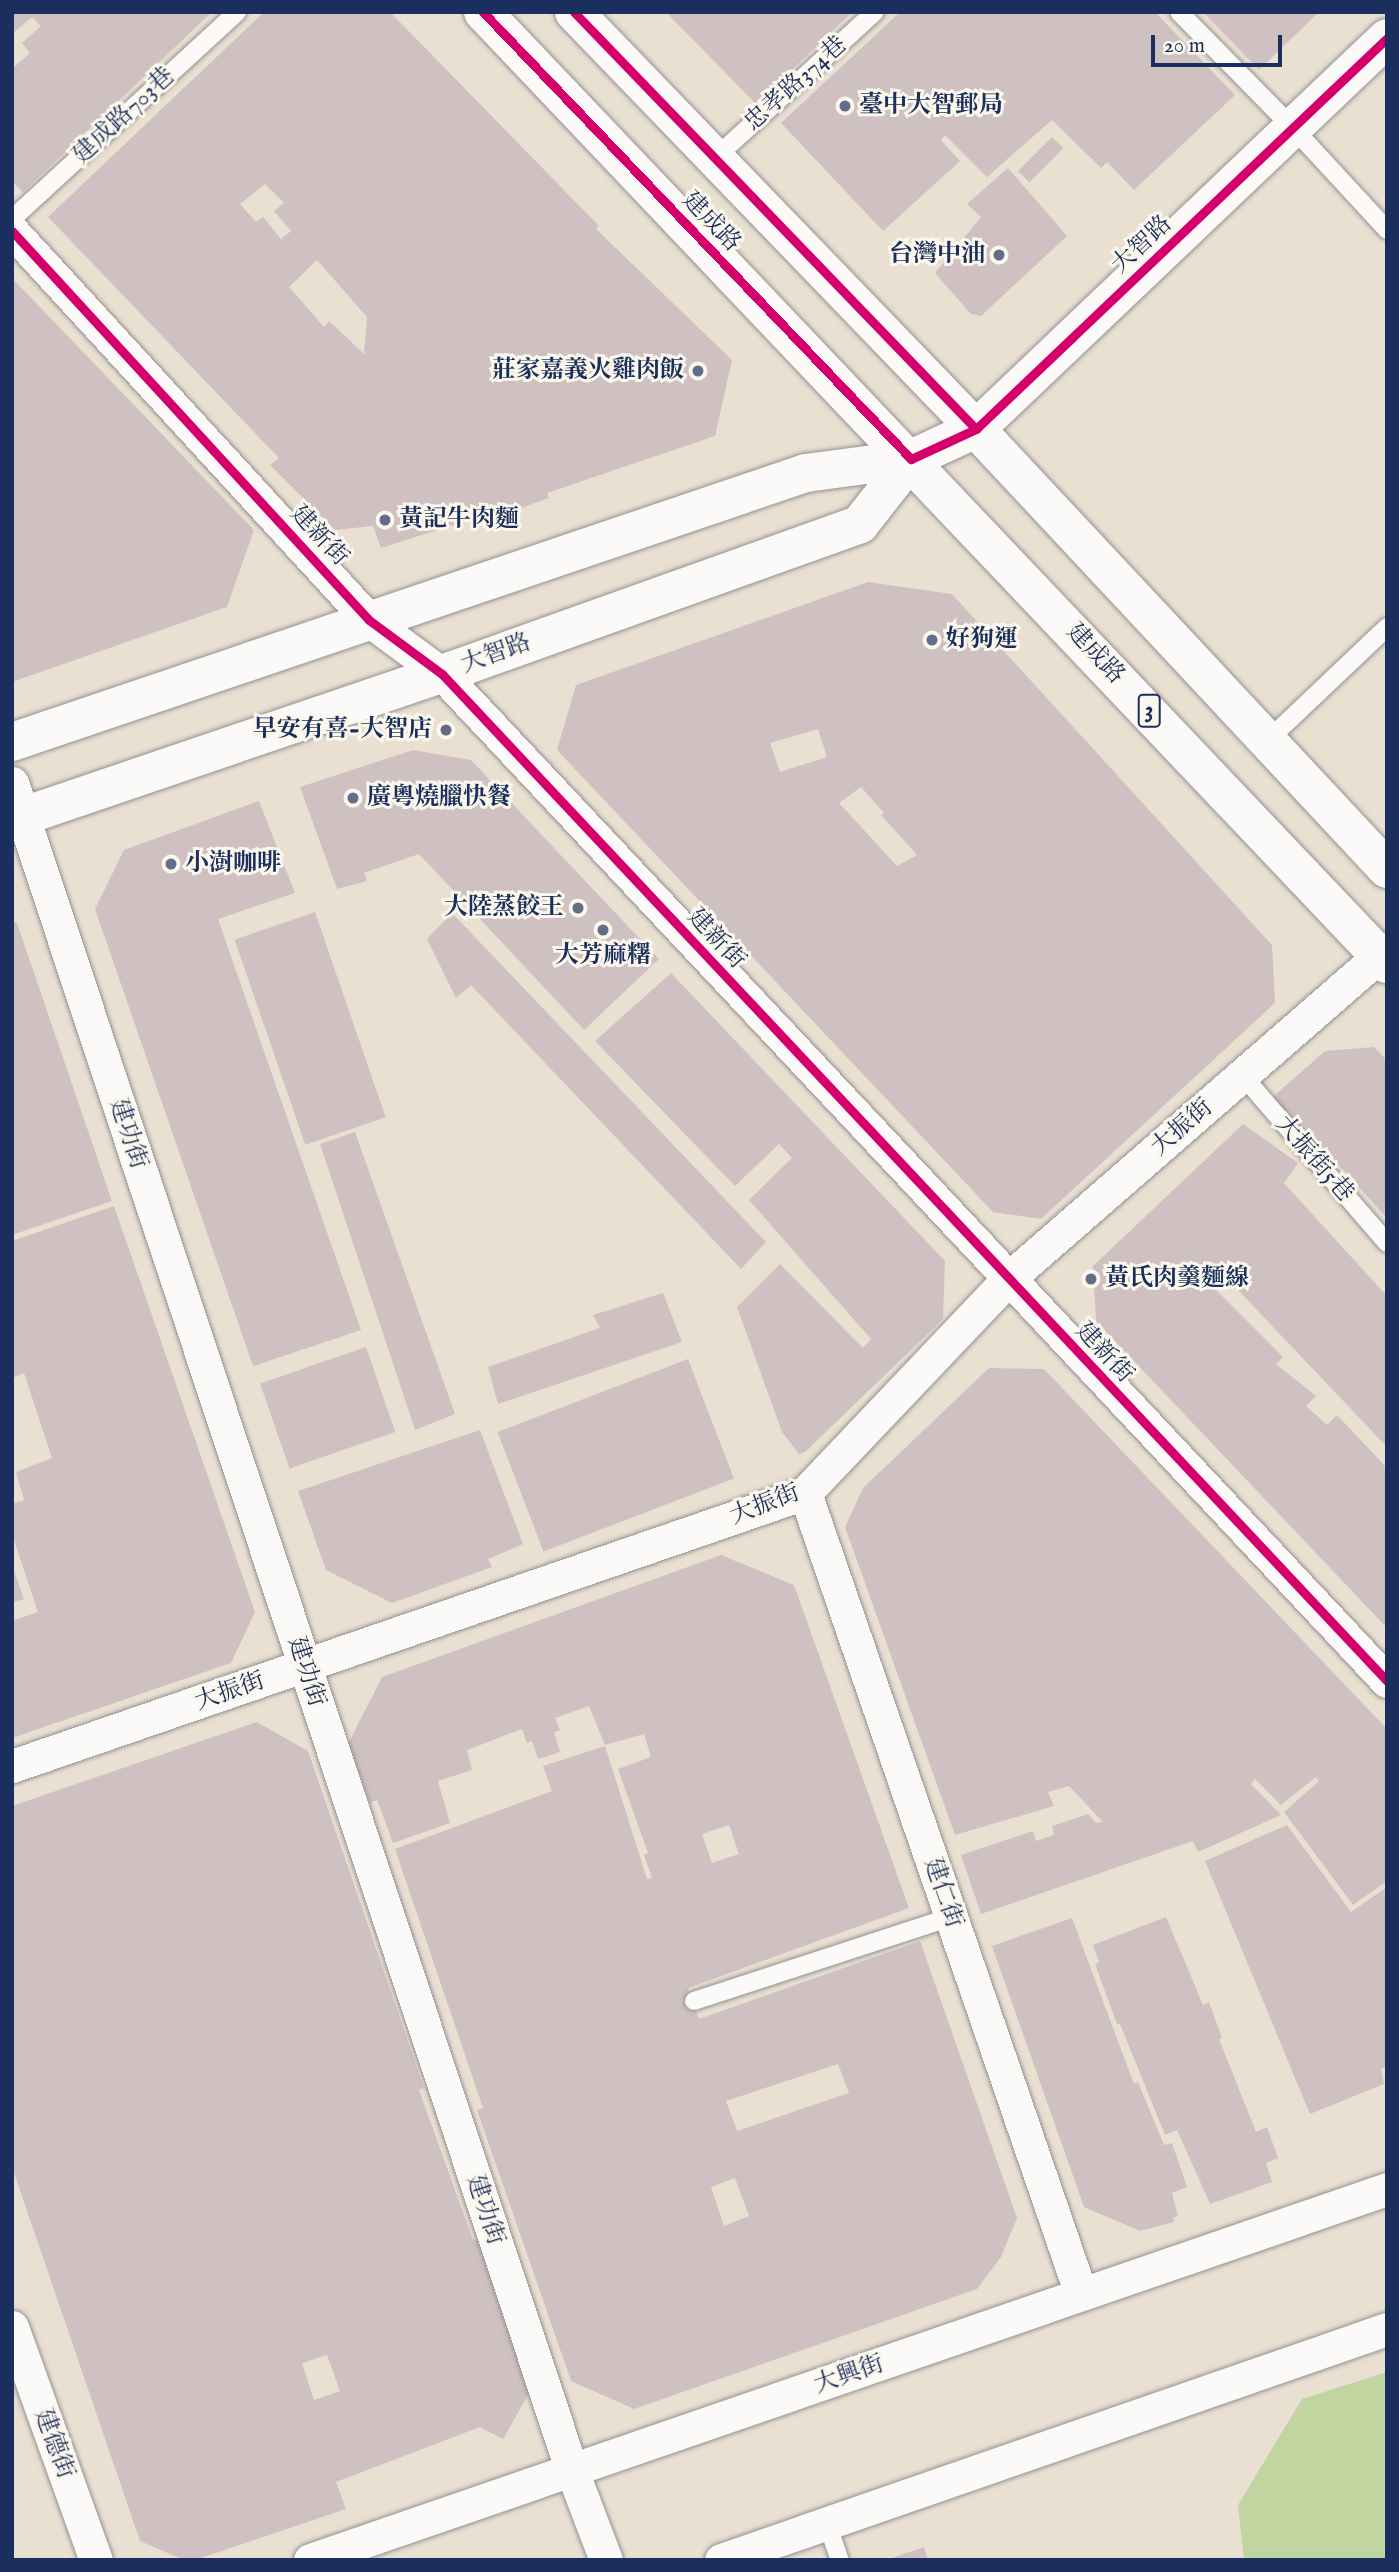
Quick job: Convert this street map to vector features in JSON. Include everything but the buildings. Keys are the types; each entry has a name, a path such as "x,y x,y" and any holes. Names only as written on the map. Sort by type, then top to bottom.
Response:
{"street":[{"name":"建成路","path":"483,12 1384,956"},
{"name":"建成路","path":"575,12 976,429 1387,869"},
{"name":"大智路","path":"12,742 806,473 911,459 976,429 1387,38"},
{"name":"建新街","path":"12,231 369,620 442,674 1387,1681"},
{"name":"大智路","path":"16,806 442,674 860,524 911,459"},
{"name":"建功街","path":"16,806 572,2471 606,2560"},
{"name":"大振街","path":"12,1766 805,1493 1008,1279 1242,1075 1384,956"},
{"name":"建仁街","path":"805,1493 1081,2294"},
{"name":"大興街","path":"310,2560 1387,2189"},
{"name":"建德街","path":"12,2327 96,2560"},
{"path":"721,2560 1387,2329"}],"lane":[{"name":"建成路703巷","path":"12,219 237,12"},
{"name":"忠孝路374巷","path":"716,157 875,12"},
{"path":"1179,12 1293,128 1387,230"},
{"path":"1266,742 1387,627"},
{"name":"大振街5巷","path":"1242,1075 1387,1243"},
{"path":"694,2001 951,1917"},
{"path":"827,2524 840,2560"}],"green space":[{"path":"1387,2372 1387,2560 1244,2560 1238,2505 1302,2399"}],"cycle path":[{"path":"483,12 911,459 976,429 1387,38"},
{"path":"574,12 976,429"},
{"path":"12,231 369,620 442,674 1387,1681"}],"place":[{"name":"臺中大智郵局","path":"845,106"},
{"name":"台灣中油","path":"999,255"},
{"name":"莊家嘉義火雞肉飯","path":"698,371"},
{"name":"黃記牛肉麵","path":"385,520"},
{"name":"好狗運","path":"932,640"},
{"name":"早安有喜-大智店","path":"446,730"},
{"name":"廣粵燒臘快餐","path":"353,798"},
{"name":"小澍咖啡","path":"171,864"},
{"name":"大陸蒸餃王","path":"578,908"},
{"name":"大芳麻糬","path":"603,930"},
{"name":"黃氏肉羹麵線","path":"1091,1279"}]}
